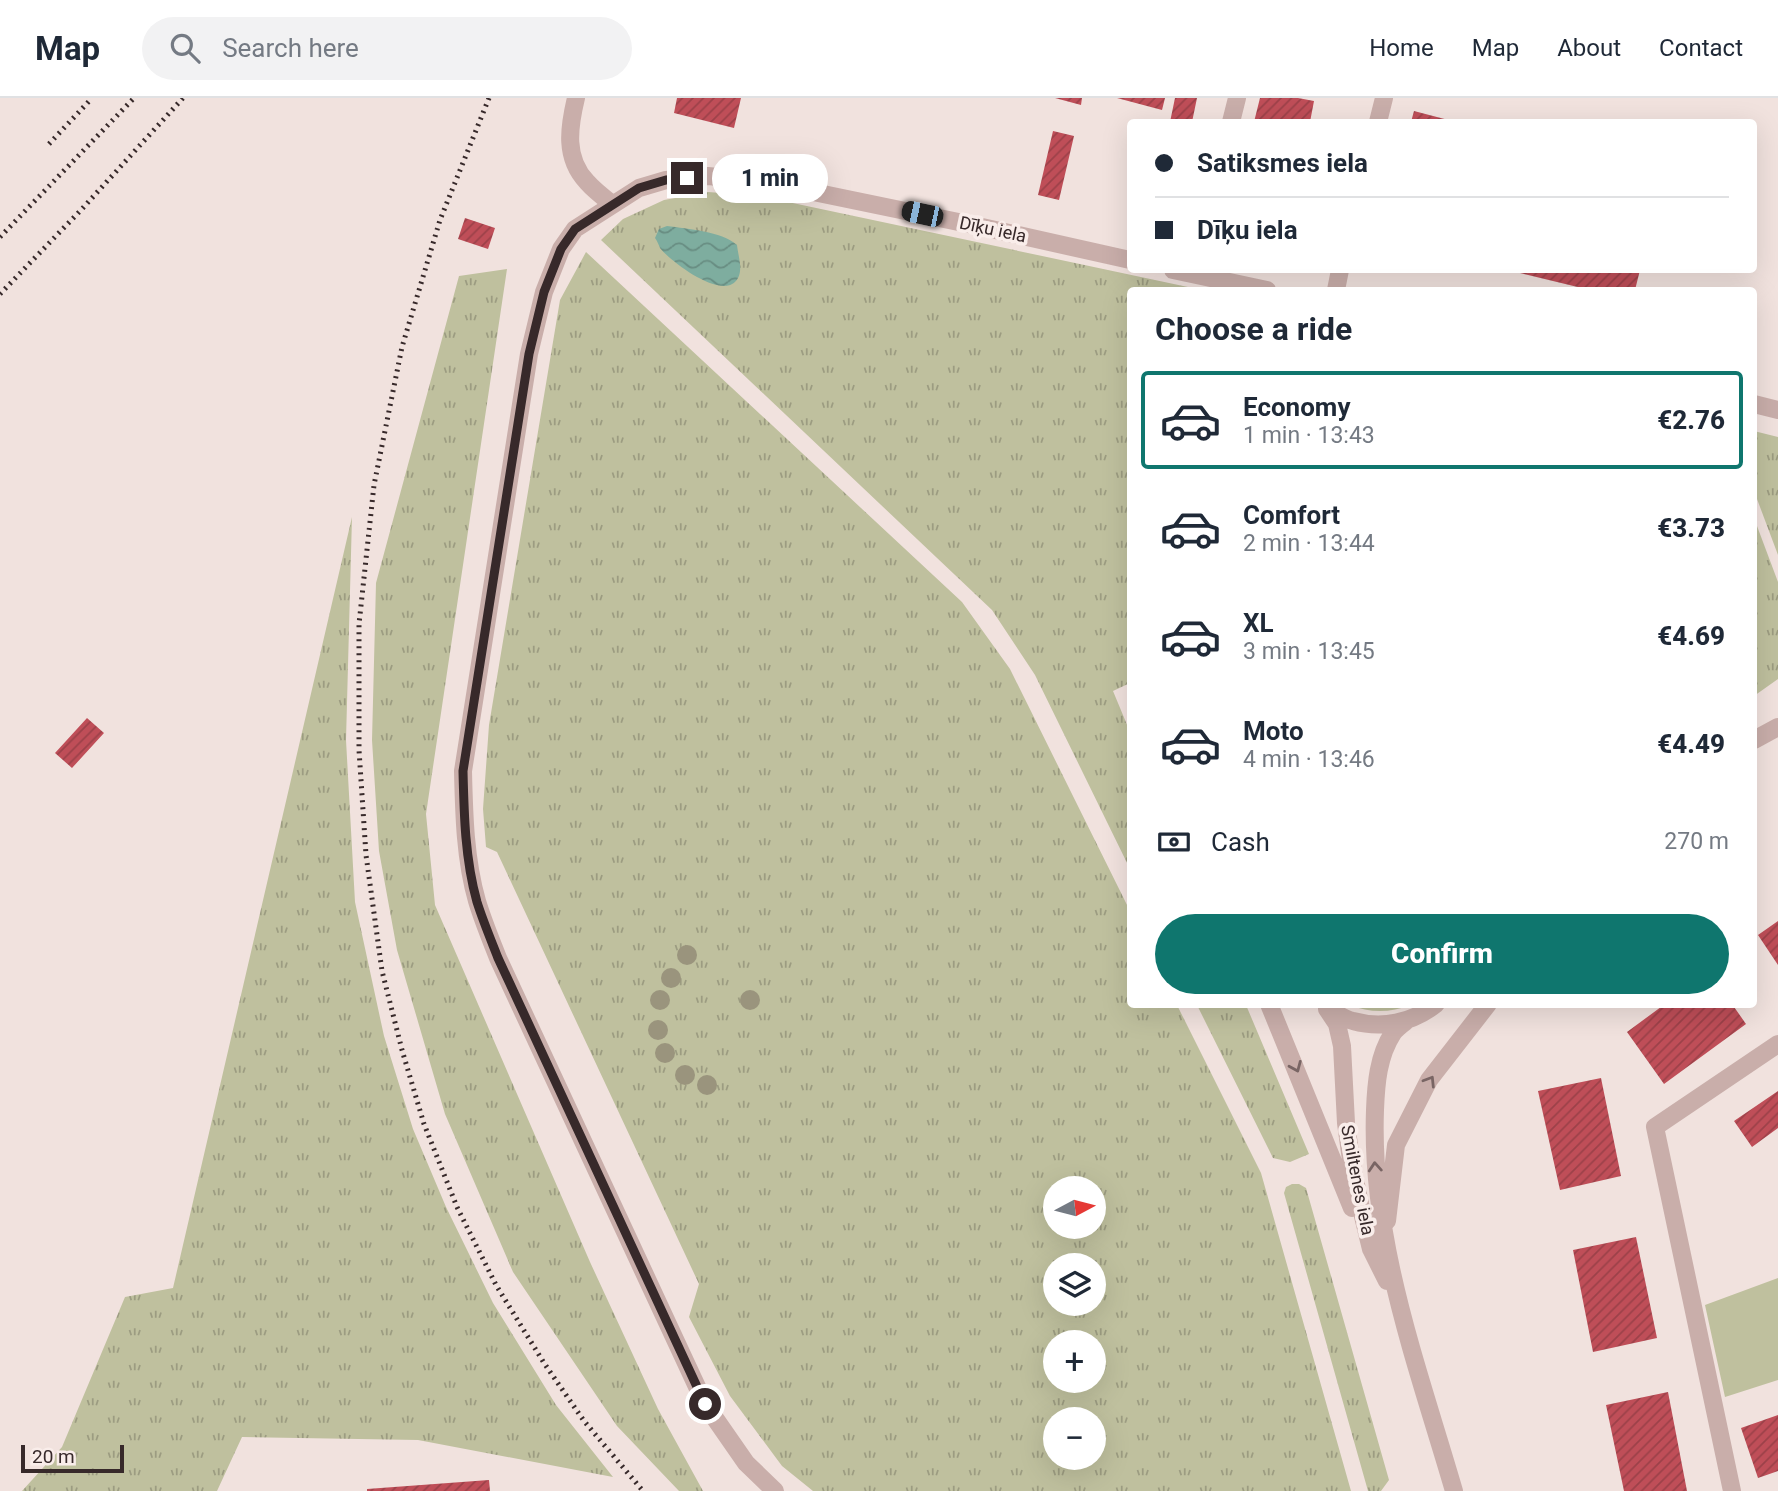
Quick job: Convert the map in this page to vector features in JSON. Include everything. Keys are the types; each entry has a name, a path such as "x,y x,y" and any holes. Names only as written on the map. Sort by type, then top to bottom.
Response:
{"street":[{"path":"576,98 569,150 586,182 611,204"},
{"path":"1232,119 1237,98"},
{"path":"1379,119 1384,98"},
{"name":"Dīķu iela","path":"775,1491 746,1463 705,1404 498,958 477,901 468,852 463,771 529,354 544,292 561,249 575,229 639,188 666,180 708,176 794,188 1127,259"},
{"path":"1200,273 1255,287"},
{"path":"1757,405 1778,410"},
{"path":"1757,738 1778,727"},
{"path":"1271,1008 1356,1217 1378,1244"},
{"name":"Smiltenes iela","path":"1326,1008 1337,1024 1342,1046 1351,1160 1399,1306 1454,1491"},
{"name":"Smiltenes iela","path":"1327,1008 1351,1021 1378,1026 1405,1022 1432,1008"},
{"name":"Smiltenes iela","path":"1378,1244 1391,1198 1396,1145 1429,1080 1485,1008"},
{"name":"Smiltenes iela","path":"1378,1244 1374,1138 1376,1084 1382,1055 1394,1033 1405,1022"},
{"path":"1731,1491 1655,1127 1778,1044"}],"green space":[{"path":"708,192 760,196 1188,287 1127,287 1127,684 1113,691 1127,725 1127,863 1035,675 992,610 601,240 623,219 664,200"},
{"path":"586,252 962,602 1010,669 1127,905 1127,1008 1178,1008 1261,1173 1351,1491 813,1491 782,1466 730,1396 689,1317 699,1284 497,852 486,847 483,809 489,725 560,300"},
{"path":"507,269 426,814 435,905 590,1262 658,1409 703,1491 679,1491 617,1426 513,1272 445,1114 397,950 379,851 372,740 376,583 459,276"},
{"path":"1757,432 1778,437 1778,555 1757,499"},
{"path":"352,517 346,740 355,902 384,1036 413,1129 446,1207 493,1303 556,1405 613,1477 418,1440 242,1437 217,1491 22,1491 62,1447 125,1297 173,1288"},
{"path":"1757,526 1778,582 1778,679 1757,694"},
{"path":"1198,1008 1247,1008 1309,1154 1290,1162 1273,1158"},
{"path":"1359,1008 1401,1008 1380,1011"},
{"path":"1292,1184 1306,1188 1389,1480 1381,1491 1368,1491 1284,1193 1286,1187"},
{"path":"1778,1278 1778,1380 1725,1397 1705,1305"}],"water":[{"path":"667,226 713,234 737,245 740,266 738,278 731,284 722,286 698,278 686,270 660,248 655,238 659,229"}],"building":[{"path":"677,98 741,98 734,128 674,113"},
{"path":"1055,98 1082,98 1081,105"},
{"path":"1117,98 1165,98 1162,110"},
{"path":"1175,98 1197,98 1193,119 1171,119"},
{"path":"1260,98 1298,98 1314,101 1311,119 1255,119"},
{"path":"1414,111 1445,119 1412,119"},
{"path":"1053,131 1074,136 1059,200 1038,195"},
{"path":"465,218 495,228 488,249 458,239"},
{"path":"1520,273 1639,273 1636,287 1578,287"},
{"path":"87,718 104,733 72,768 55,753"},
{"path":"1778,921 1778,965 1758,935"},
{"path":"1660,1008 1735,1008 1746,1024 1664,1084 1627,1032"},
{"path":"1601,1078 1621,1176 1560,1190 1538,1091"},
{"path":"1778,1091 1778,1128 1752,1147 1734,1121"},
{"path":"1636,1237 1657,1338 1593,1352 1573,1250"},
{"path":"1668,1392 1687,1491 1624,1491 1606,1405"},
{"path":"1778,1415 1778,1471 1758,1478 1741,1428"},
{"path":"489,1480 490,1491 367,1491 367,1489"}],"railway":[{"path":"49,144 92,98"},
{"path":"0,237 134,98"},
{"path":"0,294 183,98"},
{"path":"489,98 440,220 402,347 374,485 359,624 359,750 366,855 382,971 402,1050 424,1124 457,1207 496,1285 544,1363 584,1421 643,1491"}],"route":[{"path":"687,178 666,180 639,188 575,229 561,249 544,292 529,354 463,771 468,852 477,901 498,958 705,1404"}]}
